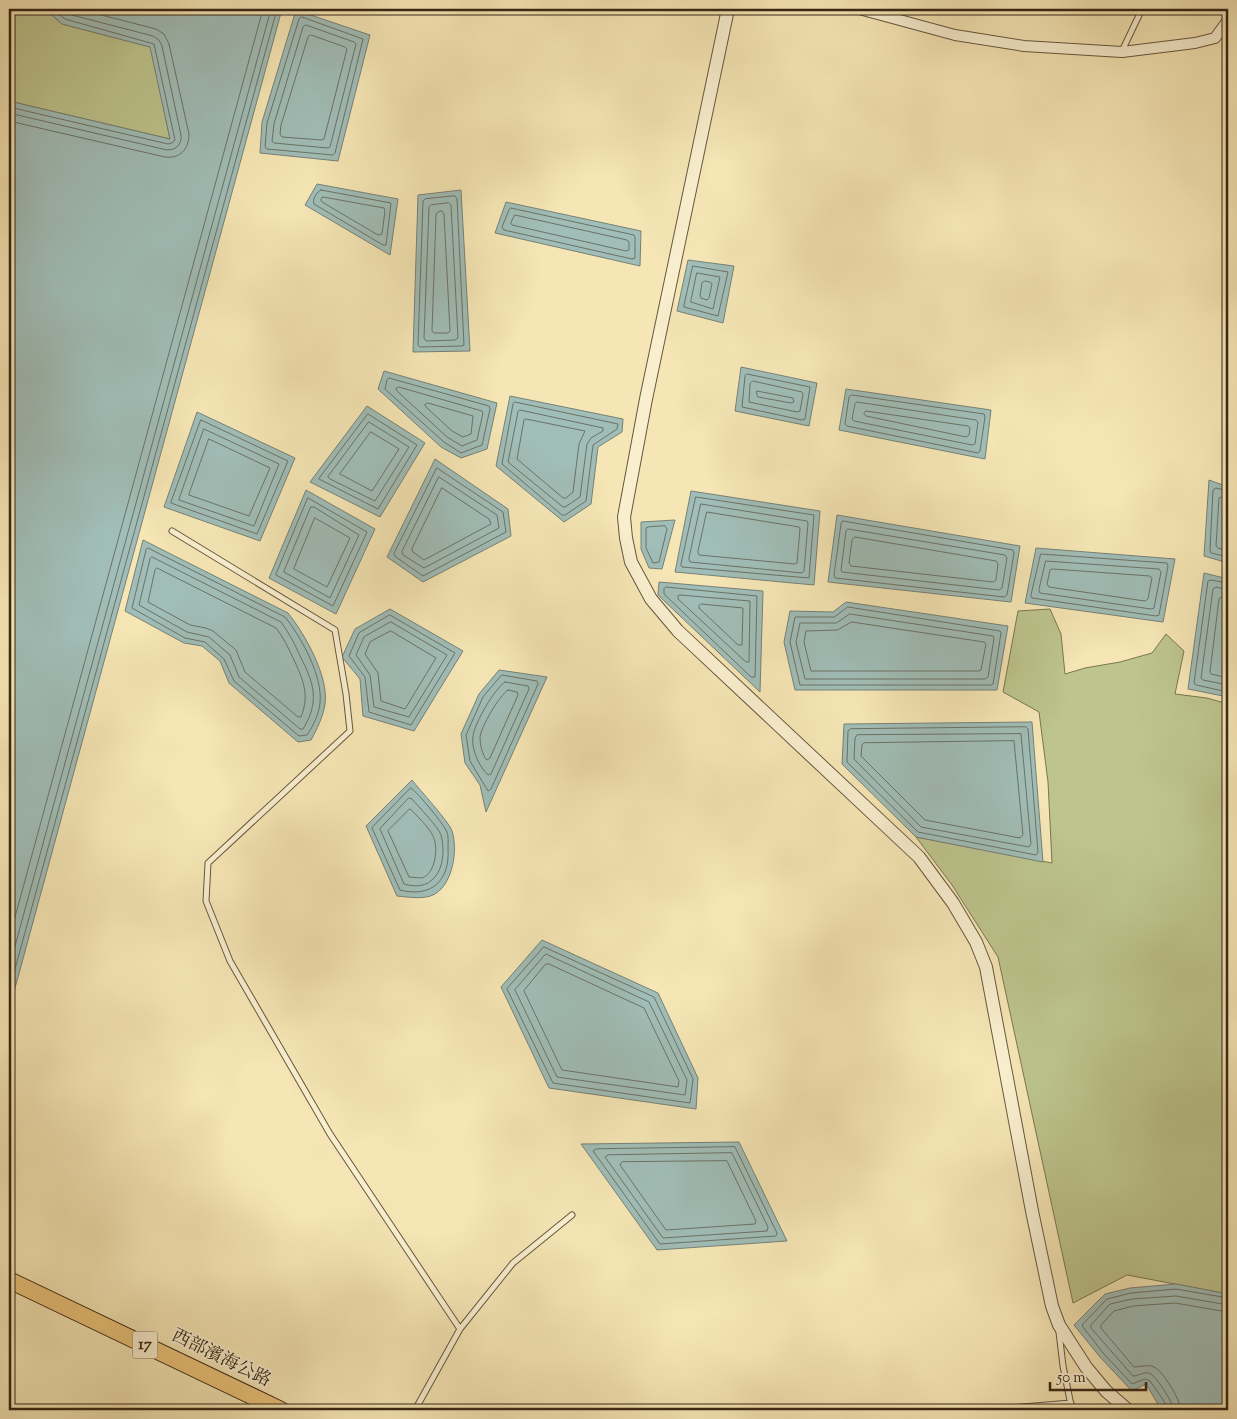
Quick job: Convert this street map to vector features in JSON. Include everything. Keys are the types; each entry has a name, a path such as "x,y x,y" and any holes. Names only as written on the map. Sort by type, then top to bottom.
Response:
{"main road":[{"name":"西部濱海公路","path":"9,1280 281,1410"}],"street":[{"path":"728,9 646,399 624,517 631,562 651,599 678,630 919,857 952,903 976,942 986,967 1052,1306 1059,1325 1086,1367 1106,1391 1128,1410"},
{"path":"859,9 955,35 1024,46 1122,52 1195,43 1215,38 1228,20"}],"lane":[{"path":"1122,52 1142,9"},
{"path":"172,531 335,630 350,731 208,863 206,900 230,962 330,1134 460,1329"},
{"path":"415,1410 460,1329 513,1263 572,1215"},
{"path":"1059,1325 1063,1366 1072,1410"},
{"path":"987,1410 1071,1403"}],"green space":[{"path":"9,9 45,9 62,24 151,47 170,139 9,101"},
{"path":"1050,609 1061,634 1065,674 1152,653 1166,634 1184,651 1175,694 1207,698 1228,704 1228,1294 1127,1275 1073,1303 998,957 952,885 916,837 1052,863 1048,782 1039,712 1003,692 1018,611"}],"water":[{"path":"45,9 282,9 9,1010 9,101 170,139 150,47 62,24"},
{"path":"296,10 370,35 338,161 260,153 262,122"},
{"path":"317,184 398,199 390,255 305,205"},
{"path":"461,190 470,351 413,352 418,195"},
{"path":"506,202 641,231 640,266 495,233"},
{"path":"688,260 734,266 723,323 677,311"},
{"path":"741,367 817,383 809,426 735,411"},
{"path":"384,371 497,403 487,449 461,458 441,447 378,389"},
{"path":"846,389 991,410 985,459 839,430"},
{"path":"510,396 623,419 622,432 598,447 591,504 564,522 496,466"},
{"path":"367,406 425,443 380,517 310,482"},
{"path":"197,412 295,458 260,541 164,507"},
{"path":"435,459 508,509 511,536 423,582 387,557"},
{"path":"1209,480 1228,487 1228,563 1204,556"},
{"path":"306,490 375,529 336,614 269,578"},
{"path":"691,491 820,511 814,585 675,572"},
{"path":"837,515 1020,546 1011,602 828,582"},
{"path":"675,520 662,569 649,568 641,549 641,522"},
{"path":"143,540 288,613 302,632 320,669 323,681 325,693 324,709 311,740 298,742 229,683 220,661 202,646 184,643 125,611"},
{"path":"1036,548 1175,559 1163,622 1025,603"},
{"path":"1204,573 1228,579 1228,697 1188,689"},
{"path":"659,582 763,591 760,692 658,595"},
{"path":"846,602 1008,626 997,690 795,690 784,642 790,611 833,612"},
{"path":"390,609 463,651 414,731 363,716 360,679 342,657 355,629"},
{"path":"499,670 547,677 486,812 480,785 465,763 461,734 479,694"},
{"path":"1032,722 1043,862 916,837 842,764 844,724"},
{"path":"412,780 446,821 454,839 454,856 446,882 435,894 421,898 397,896 366,826"},
{"path":"542,940 658,993 698,1078 696,1109 549,1088 501,987"},
{"path":"739,1142 787,1241 657,1250 581,1144"},
{"path":"1176,1284 1228,1294 1228,1410 1165,1410 1159,1406 1146,1384 1132,1391 1100,1357 1074,1325 1105,1294 1130,1288"}]}
